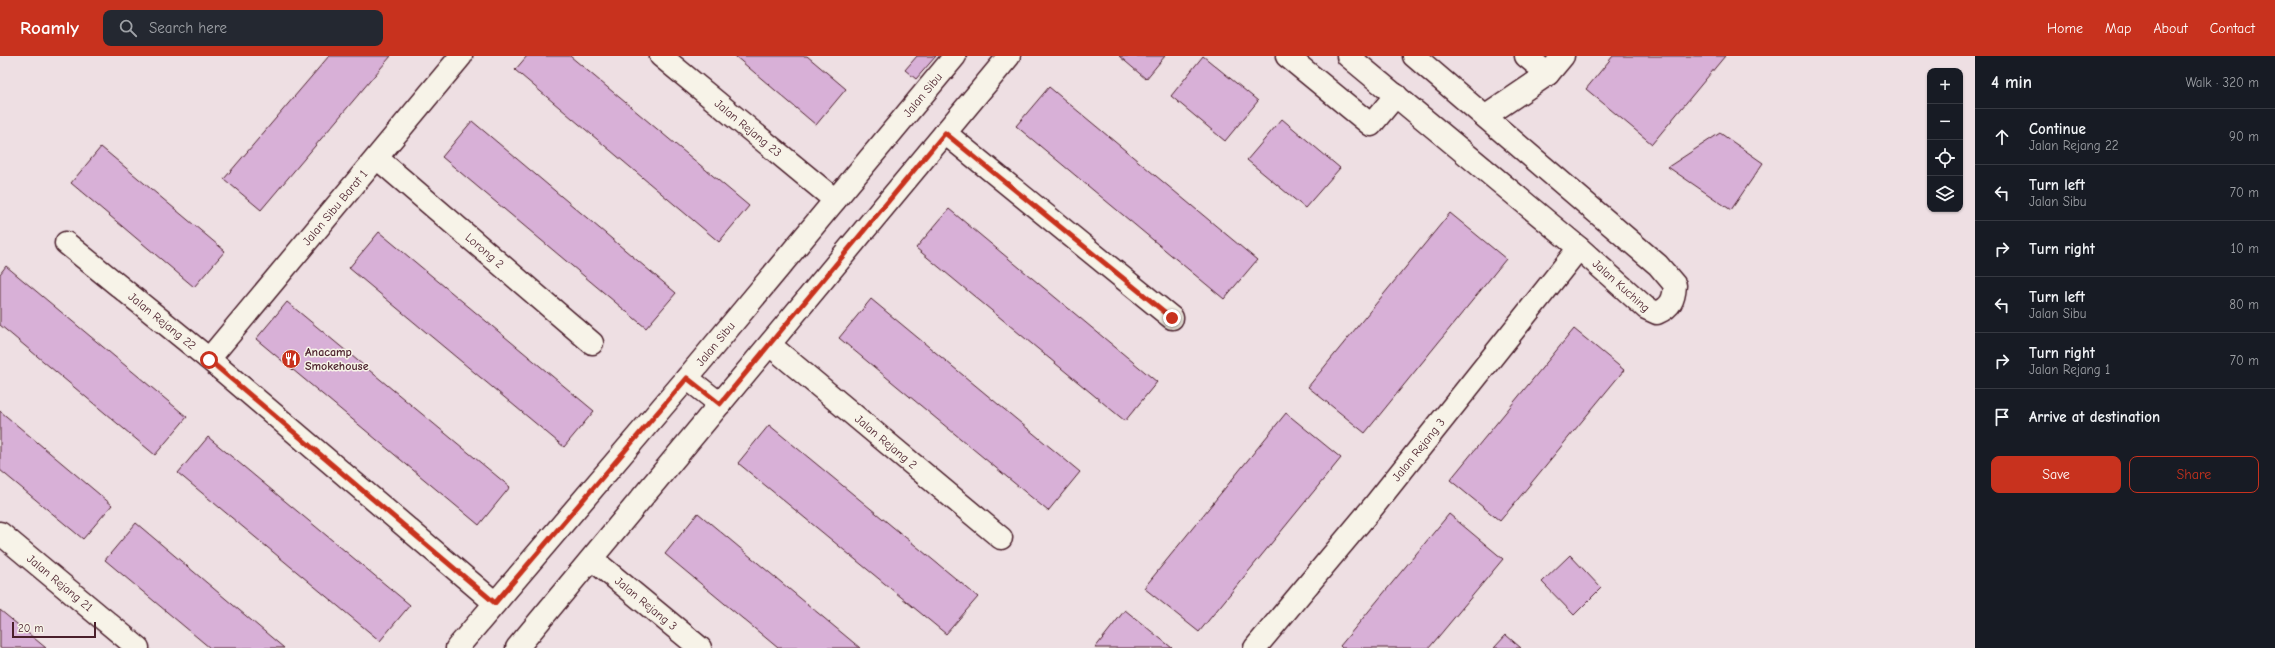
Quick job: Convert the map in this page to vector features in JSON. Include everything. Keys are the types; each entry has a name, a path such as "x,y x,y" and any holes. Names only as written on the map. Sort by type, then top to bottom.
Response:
{"street":[{"name":"Jalan Sibu Barat 1","path":"209,360 461,56"},
{"name":"Jalan Rejang 23","path":"661,56 835,200"},
{"name":"Jalan Sibu","path":"457,648 687,378 955,56"},
{"path":"516,648 592,559 1009,56"},
{"path":"1287,56 1371,126 1396,95"},
{"name":"Jalan Kuching","path":"1348,56 1579,248 1646,308 1657,313 1667,308 1674,299 1675,285 1658,265 1486,116 1414,56"},
{"path":"1526,56 1548,74"},
{"path":"1486,116 1548,74 1563,56"},
{"path":"945,133 1172,318"},
{"name":"Lorong 2","path":"377,158 592,343"},
{"name":"Jalan Rejang 22","path":"66,243 209,360 495,603"},
{"name":"Jalan Rejang 3","path":"1256,648 1378,501 1579,248"},
{"name":"Jalan Rejang 2","path":"770,345 1001,538"},
{"path":"687,378 720,404"},
{"name":"Jalan Rejang 21","path":"0,533 138,648"},
{"name":"Jalan Rejang 3","path":"592,559 700,648"}],"building":[{"path":"329,56 391,56 261,210 224,179"},
{"path":"527,56 570,56 749,206 719,242 515,70"},
{"path":"735,56 807,56 846,89 816,125"},
{"path":"917,56 936,56 916,79 905,70"},
{"path":"1119,56 1165,56 1146,79"},
{"path":"1203,56 1258,101 1225,141 1171,96"},
{"path":"1613,56 1725,56 1652,144 1586,89"},
{"path":"1049,87 1257,260 1224,299 1016,126"},
{"path":"1282,119 1340,168 1305,208 1247,160"},
{"path":"472,121 676,293 646,328 442,157"},
{"path":"1720,133 1763,163 1731,210 1668,167"},
{"path":"101,147 225,251 194,287 71,183"},
{"path":"949,209 1157,382 1125,421 916,248"},
{"path":"1450,213 1506,259 1365,433 1308,387"},
{"path":"379,232 594,411 564,447 349,268"},
{"path":"6,266 187,417 155,455 0,325 0,274"},
{"path":"871,299 1080,472 1048,511 839,338"},
{"path":"287,302 510,487 479,525 256,339"},
{"path":"1574,329 1624,370 1500,521 1450,480"},
{"path":"0,411 112,505 83,539 0,470"},
{"path":"1286,413 1341,458 1199,632 1144,588"},
{"path":"769,425 978,597 946,634 738,463"},
{"path":"208,437 410,605 380,641 178,473"},
{"path":"698,513 860,648 778,648 665,554"},
{"path":"1449,514 1503,559 1429,648 1342,648 1340,646"},
{"path":"136,523 284,648 210,648 105,560"},
{"path":"1570,555 1601,588 1574,615 1542,582"},
{"path":"0,610 46,648 0,648"},
{"path":"1125,610 1172,648 1095,648"},
{"path":"1506,635 1521,648 1494,648"}],"place":[{"name":"Anacamp Smokehouse","path":"291,359"}],"route":[{"path":"209,360 495,603 687,378 720,404 945,133 1172,318"}]}
